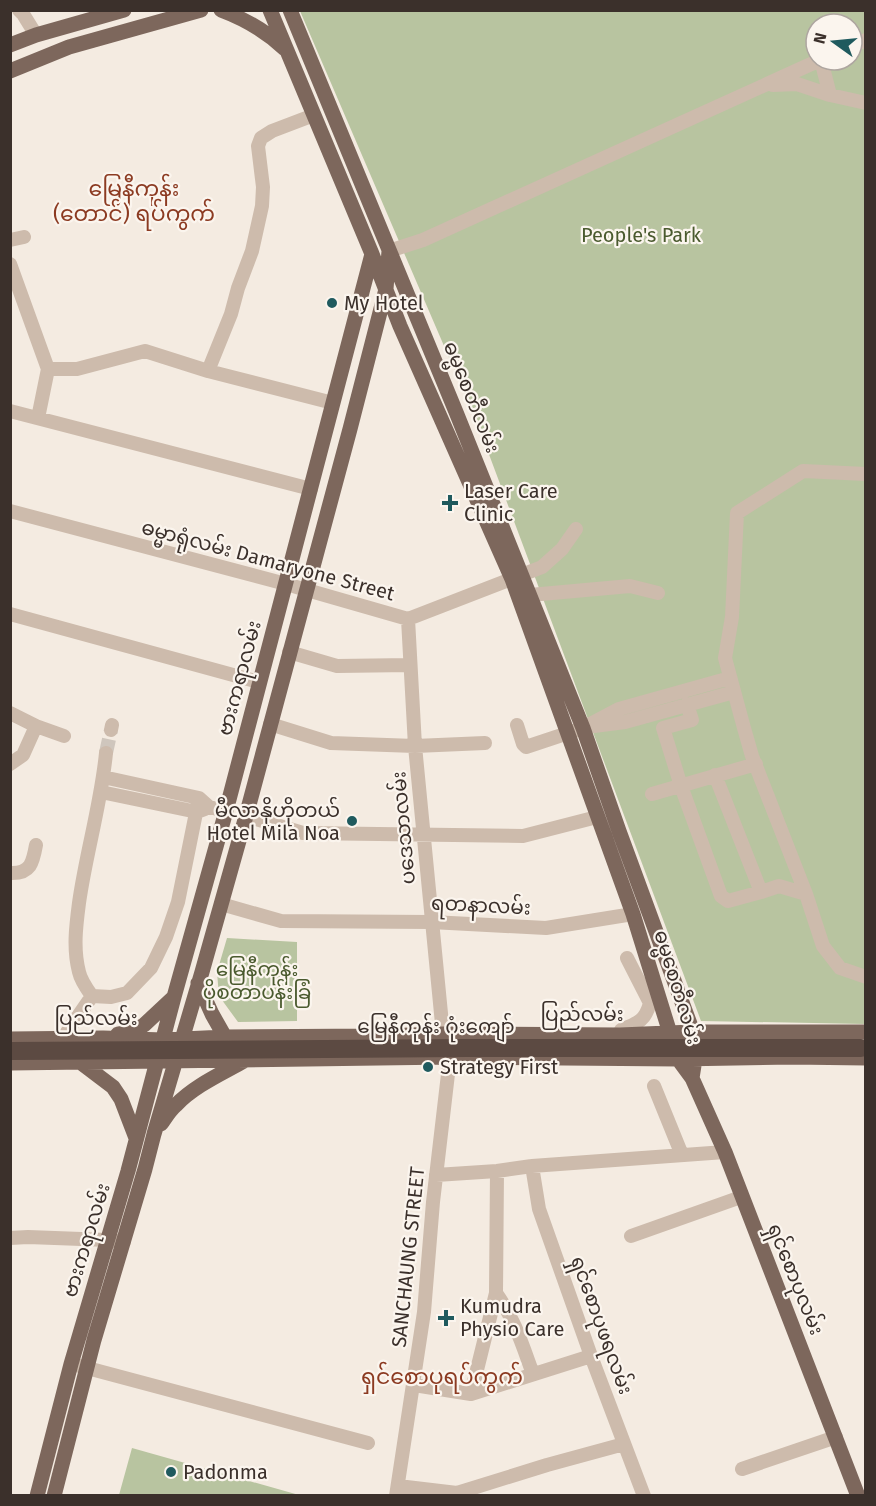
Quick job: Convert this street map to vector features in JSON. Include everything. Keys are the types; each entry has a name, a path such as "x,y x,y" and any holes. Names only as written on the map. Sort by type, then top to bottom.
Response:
{"highway":[{"name":"မြေနီကုန်း ဂုံးကျော်","path":"10,1051 864,1046"}],"main road":[{"path":"10,45 124,10"},
{"path":"10,71 69,47 201,10"},
{"path":"221,10 249,22 272,37 288,52"},
{"name":"ဓမ္မစေတီလမ်း","path":"270,10 400,326 517,577 530,595 583,728 693,1032 695,1059 692,1078"},
{"name":"ဓမ္မစေတီလမ်း","path":"290,10 389,251 517,577 567,733 633,914 678,1059 692,1078"},
{"path":"296,27 297,10"},
{"path":"225,1037 198,983 246,816 365,373 386,289 389,251"},
{"name":"ဗားကရာလမ်း","path":"37,1496 71,1364 128,1171 226,811 372,254"},
{"path":"377,327 389,318 400,326"},
{"path":"342,369 357,365 365,373"},
{"path":"226,811 246,816"},
{"name":"ဗားကရာလမ်း","path":"55,1490 94,1340 198,983"},
{"path":"103,1038 133,1031 144,1025 174,997"},
{"name":"ပြည်လမ်း","path":"10,1039 163,1040 225,1037 443,1034 620,1035 693,1032 864,1046"},
{"path":"10,1063 450,1057 695,1059 792,1057 864,1046"},
{"path":"154,1134 174,1106 182,1099 246,1059"},
{"path":"80,1062 113,1087 122,1099 136,1138"},
{"name":"ရှင်စောပုလမ်း","path":"692,1078 724,1152 858,1496"},
{"path":"41,1480 55,1490"}],"street":[{"path":"19,10 36,36"},
{"path":"389,251 429,238 804,67"},
{"path":"823,72 830,95"},
{"path":"765,85 796,84 866,103"},
{"path":"208,371 231,314 252,251 262,206 263,187 258,146 261,138 272,131 314,116"},
{"path":"10,264 48,369 38,418"},
{"path":"48,369 77,369 145,351 208,371 333,403"},
{"path":"10,411 310,489"},
{"path":"866,474 803,471 737,513 732,617 725,658 756,764 806,894 823,946 840,968 866,977"},
{"name":"ဓမ္မာရုံလမ်း Damaryone Street","path":"10,511 286,584 408,619 542,567 562,549 576,529"},
{"path":"530,595 630,586 658,593"},
{"path":"10,614 259,682"},
{"name":"ပဒေသာလမ်း","path":"408,619 415,746 443,1034"},
{"path":"289,652 337,666 410,665"},
{"path":"583,728 619,709 730,678"},
{"path":"517,725 526,747 583,728 625,722 734,692"},
{"path":"687,704 692,720 663,728 681,786 721,896 728,901 779,886 806,894"},
{"path":"10,712 36,726 64,736"},
{"path":"270,723 331,743 415,746 485,742"},
{"path":"10,764 23,755 36,726"},
{"path":"92,996 79,975 75,952 76,926 83,877 104,777 106,753"},
{"path":"652,794 756,764"},
{"path":"715,776 761,892"},
{"path":"104,777 202,806"},
{"path":"101,792 226,811"},
{"path":"92,996 111,997 126,993 152,968 178,902 202,806"},
{"path":"246,816 303,833 523,836 597,817"},
{"path":"10,873 28,869 33,860 36,845"},
{"name":"ရတနာလမ်း","path":"221,904 281,921 431,922 546,928 633,914"},
{"path":"620,1035 621,1029 636,1024 647,1014 650,1003 627,958"},
{"path":"63,1038 92,996"},
{"name":"SANCHAUNG STREET","path":"397,1491 424,1312 436,1175 450,1057"},
{"path":"654,1086 682,1155"},
{"path":"436,1175 724,1152"},
{"name":"ရှင်စောပုဖရလမ်း","path":"532,1166 539,1209 644,1496"},
{"path":"471,1394 496,1293 497,1171"},
{"path":"631,1236 741,1197"},
{"path":"10,1238 124,1242"},
{"path":"496,1293 518,1331 533,1374"},
{"path":"414,1385 471,1394 591,1356"},
{"path":"71,1364 368,1443"},
{"path":"742,1469 836,1437"},
{"path":"397,1491 457,1493 624,1444"}],"green space":[{"name":"People's Park","path":"300,11 865,11 865,1024 701,1021 478,425"},
{"name":"မြေနီကုန်း ပိုစတာပန်းခြံ","path":"227,938 297,942 297,1021 238,1022 219,996 217,972"},
{"name":"Padonma","path":"132,1448 299,1495 119,1495"}],"tunnel":[{"path":"106,753 111,730"}],"place":[{"name":"My Hotel","path":"332,303"},
{"name":"Laser Care Clinic","path":"450,503"},
{"name":"မီလာနိုဟိုတယ် Hotel Mila Noa","path":"352,821"},
{"name":"Strategy First","path":"428,1067"},
{"name":"Kumudra Physio Care","path":"446,1318"},
{"name":"Padonma","path":"171,1472"}],"district":[{"name":"မြေနီကုန်း (တောင်) ရပ်ကွက်","path":"134,200"},
{"name":"ရှင်စောပုရပ်ကွက်","path":"442,1376"}]}
